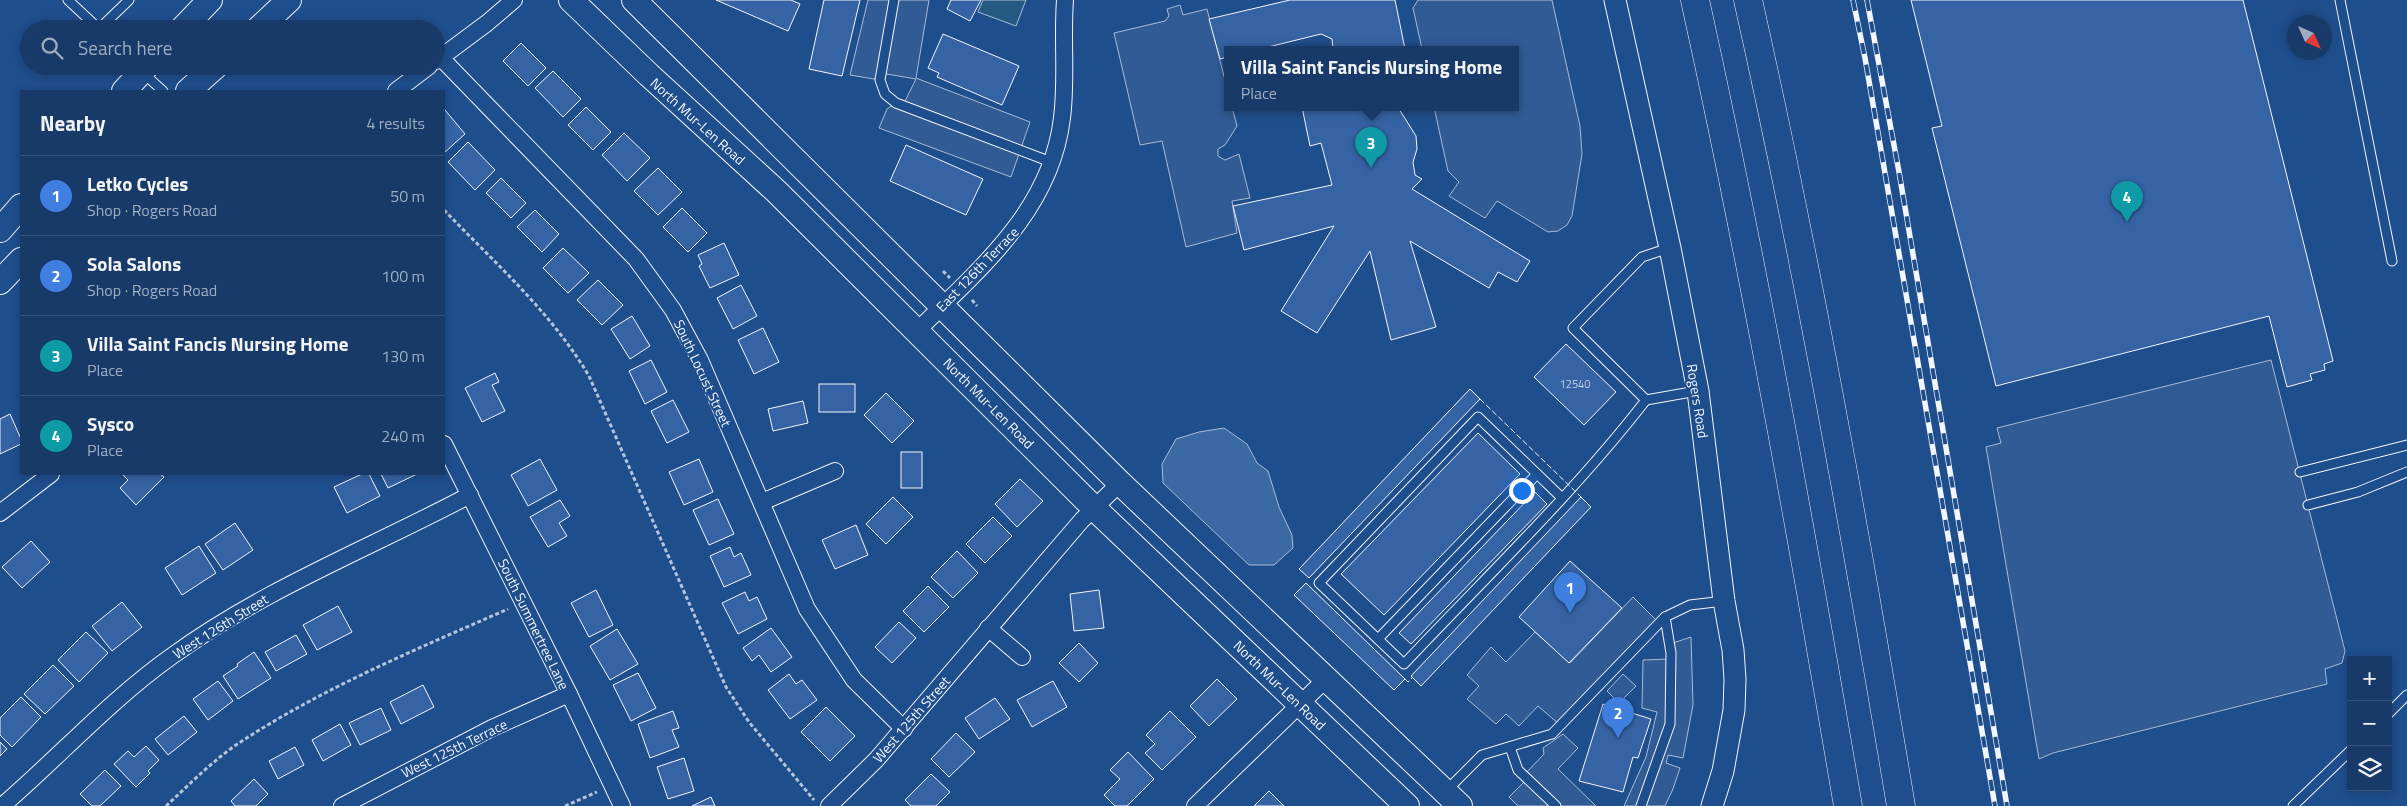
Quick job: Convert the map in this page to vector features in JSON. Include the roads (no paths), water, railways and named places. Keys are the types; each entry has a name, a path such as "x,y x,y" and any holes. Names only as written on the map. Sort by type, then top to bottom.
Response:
{"highway":[{"path":"1695,0 1734,177 1765,335 1848,806"},
{"path":"1748,0 1786,170 1817,328 1859,556 1901,806"}],"main road":[{"path":"191,20 210,0"},
{"path":"268,20 289,0"},
{"name":"North Mur-Len Road","path":"571,0 649,75 776,191 1094,508 1407,806"},
{"path":"634,0 1120,483 1453,799"},
{"path":"125,90 137,75"},
{"path":"189,90 206,75"},
{"path":"0,230 20,207"},
{"path":"0,282 20,261"}],"street":[{"path":"445,54 514,0"},
{"name":"East 126th Terrace","path":"917,331 1005,243 1035,201 1057,145 1064,96 1062,34 1064,0"},
{"name":"Rogers Road","path":"1615,0 1670,248 1698,391 1724,601 1733,650 1736,679 1734,710 1723,772 1712,806"},
{"name":"South Locust Street","path":"445,72 636,259 673,310 700,360 807,609 822,635 854,680 904,729"},
{"path":"397,90 418,75"},
{"name":"South Summertree Lane","path":"445,446 569,694 622,806"},
{"path":"762,502 835,471"},
{"path":"0,513 50,475"},
{"name":"West 125th Street","path":"822,803 845,793 904,729 988,628 1094,508 1120,483"},
{"name":"West 126th Street","path":"2,806 123,695 172,655 237,613 290,584 470,495"},
{"path":"988,628 1022,657"},
{"path":"1195,806 1326,679"},
{"name":"West 125th Terrace","path":"342,806 492,728 569,694"}],"lane":[{"path":"68,0 89,20"},
{"path":"108,20 129,0"},
{"path":"894,0 880,80 885,94 896,103 1051,162"},
{"path":"2340,0 2392,261"},
{"path":"148,75 162,90"},
{"path":"1646,400 1573,328 1642,258 1670,248"},
{"path":"1562,498 1478,417 1319,583 1404,664 1562,498 1615,440 1646,400 1698,391"},
{"path":"2300,472 2407,445"},
{"path":"2308,505 2358,492 2407,472"},
{"path":"1378,639 1537,474"},
{"path":"1453,799 1482,755 1552,734 1665,617 1690,605 1724,601"},
{"path":"1641,806 1670,724 1671,653 1665,617"},
{"path":"2392,710 2407,696"},
{"path":"1510,747 1518,770 1556,806"},
{"path":"2293,806 2347,754"}],"railway":[{"path":"1853,0 1865,58 1995,806"},
{"path":"1867,0 1899,172 2007,806"}],"place":[{"name":"Villa Saint Fancis Nursing Home","path":"1371,168"},
{"name":"Sysco","path":"2127,222"},
{"name":"Letko Cycles","path":"1570,613"},
{"name":"Sola Salons","path":"1618,738"}]}
